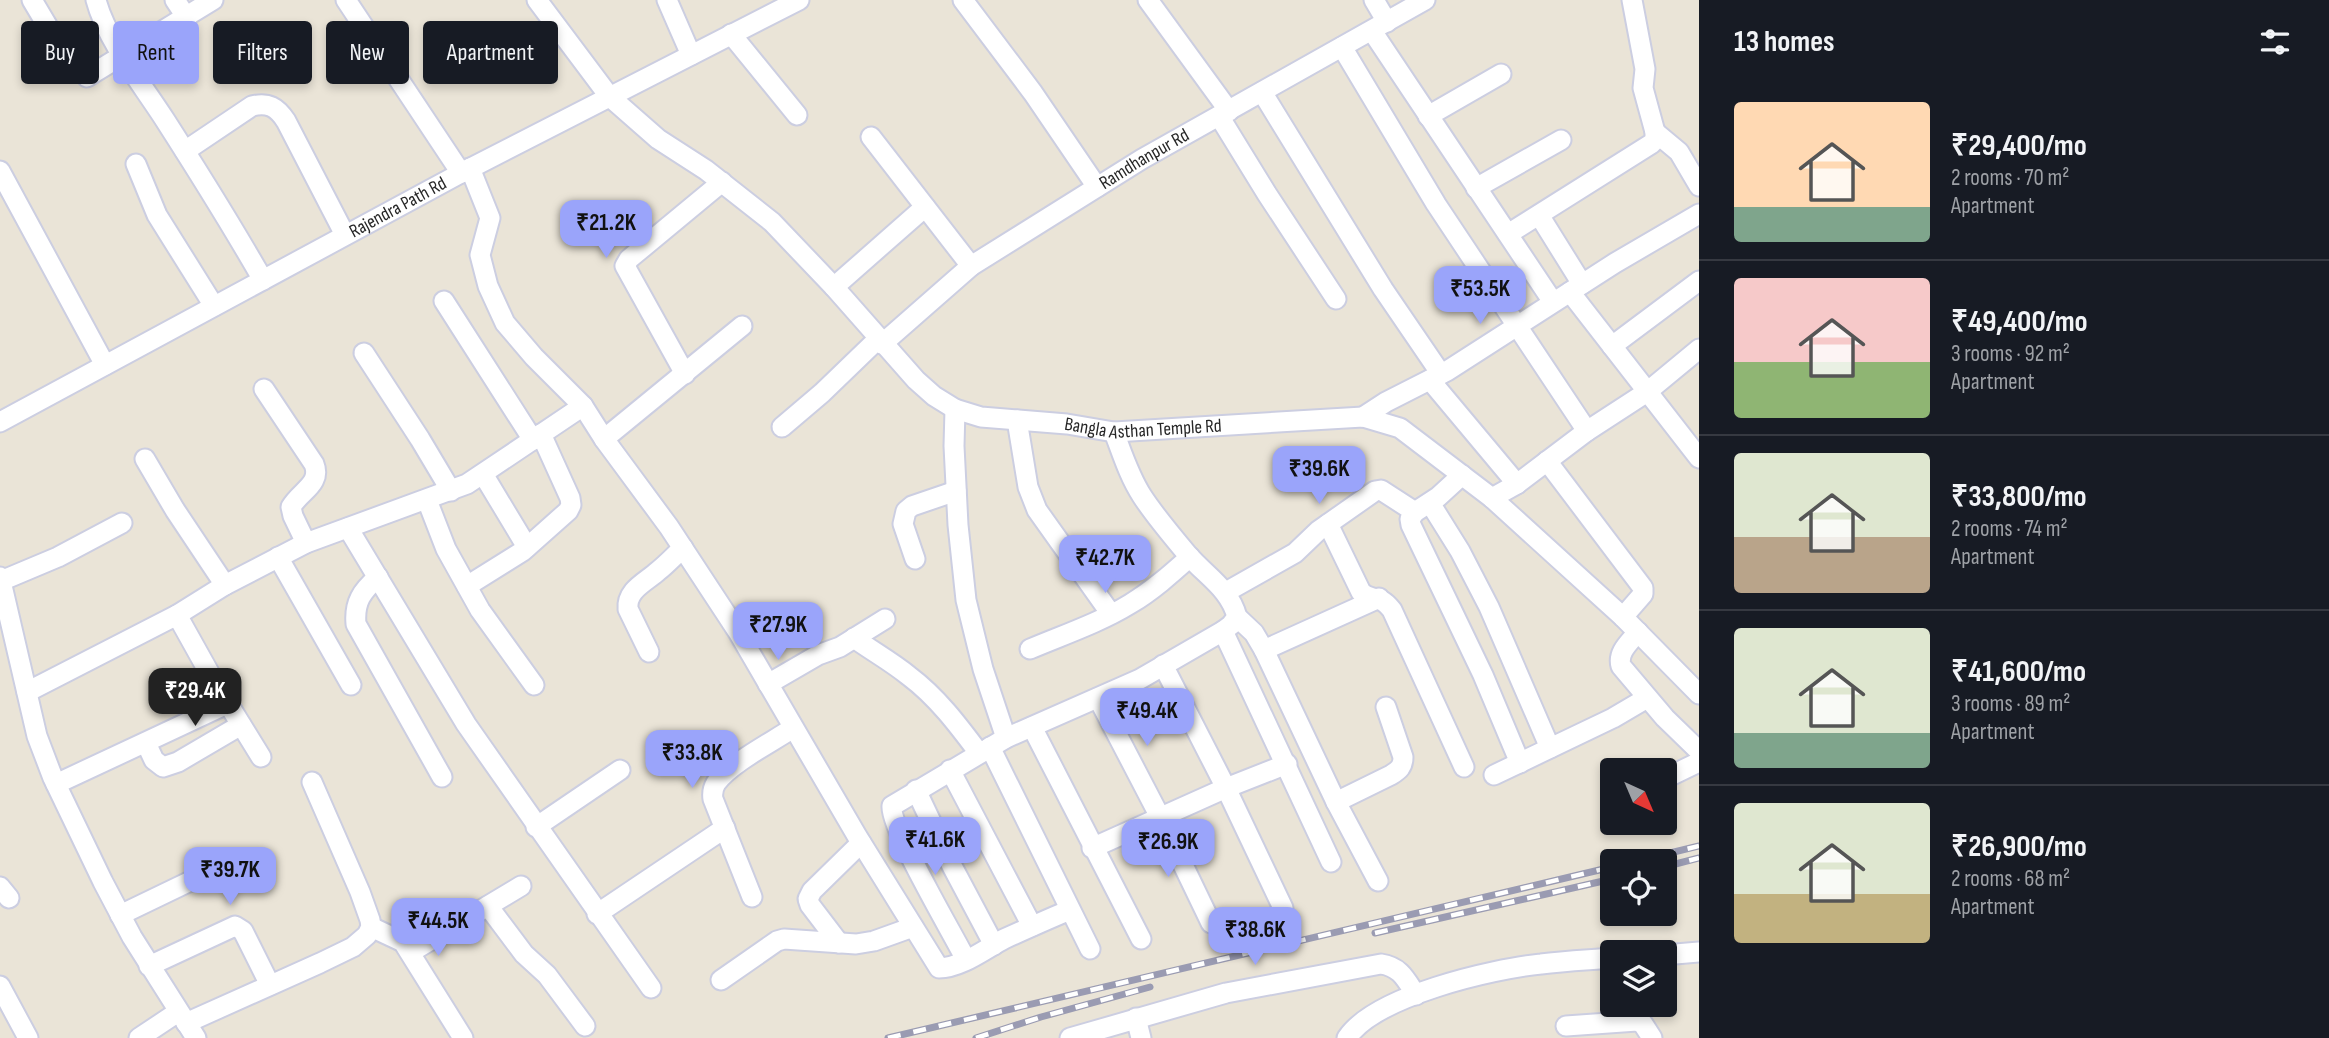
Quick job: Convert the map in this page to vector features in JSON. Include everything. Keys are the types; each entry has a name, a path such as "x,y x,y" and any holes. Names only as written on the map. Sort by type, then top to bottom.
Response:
{"street":[{"path":"32,0 45,21"},
{"path":"96,0 113,37"},
{"path":"175,0 187,18"},
{"path":"182,21 213,0"},
{"path":"346,0 465,170 490,218 480,254 482,269 513,334 583,406 683,548 738,632 860,843 939,968 966,960 1070,910"},
{"name":"Bangla Asthan Temple Rd","path":"537,0 609,96 658,139 722,182 772,222 925,388 955,409 981,417 1067,424 1114,432 1363,418 1400,428 1492,498 1639,632 1699,694"},
{"path":"667,0 691,55"},
{"name":"Rajendra Path Rd","path":"0,422 465,170 799,0"},
{"path":"963,0 1033,93 1097,187"},
{"path":"1148,0 1224,114 1267,194 1336,299"},
{"path":"1374,0 1380,27 1428,116 1508,234 1569,293 1699,458"},
{"name":"Ramdhanpur Rd","path":"782,426 971,266 1097,187 1425,0"},
{"path":"1508,234 1655,140 1643,88 1645,69 1632,0"},
{"path":"731,34 797,116"},
{"path":"1342,47 1436,204 1587,431"},
{"path":"1428,116 1502,74"},
{"path":"141,84 215,196 263,280"},
{"path":"1262,92 1435,377 1517,484"},
{"path":"185,151 252,106 263,103 272,106 286,121 345,235"},
{"path":"1655,132 1679,152 1698,182"},
{"path":"871,137 971,266"},
{"path":"1476,188 1561,140"},
{"path":"136,164 157,215 214,306"},
{"path":"0,171 105,365"},
{"path":"685,374 625,266 629,259 722,182"},
{"path":"834,287 925,207"},
{"path":"1363,418 1386,402 1435,377 1699,214"},
{"path":"1539,215 1569,293"},
{"path":"1612,346 1699,281"},
{"path":"444,301 537,437 571,505 562,517 527,547 467,586"},
{"path":"604,439 742,326"},
{"path":"1492,498 1517,484 1587,431 1647,392 1699,349"},
{"path":"364,353 451,491"},
{"path":"264,389 309,454 317,471 316,478 291,507 306,543"},
{"path":"26,692 177,615 225,585 306,543 451,491 482,474 583,406"},
{"path":"955,409 956,491 966,600 983,669 991,746 1090,949"},
{"path":"1017,420 1028,487 1037,510 1111,614"},
{"path":"1114,432 1128,471 1142,496 1190,557 1226,592 1234,603 1237,617 1254,632 1336,802 1378,881"},
{"path":"145,459 225,585"},
{"path":"1547,461 1643,588 1643,594 1623,617"},
{"path":"482,474 527,547"},
{"path":"1462,475 1410,519 1411,525 1483,676 1520,763"},
{"path":"1226,592 1295,553 1328,524 1375,492 1381,490 1422,508 1460,551 1489,607 1550,748"},
{"path":"915,559 903,524 905,511 956,491"},
{"path":"427,500 446,549 480,610 534,685"},
{"path":"122,523 58,557 1,579 37,736 56,784 120,915 187,1024"},
{"path":"1328,524 1361,592 1365,596 1379,598 1392,610 1464,767"},
{"path":"348,528 466,724 651,988"},
{"path":"649,652 627,602 636,589 683,548"},
{"path":"1030,649 1111,614 1161,583 1190,557"},
{"path":"278,558 351,685"},
{"path":"378,577 357,600 356,624 442,778"},
{"path":"1264,650 1379,598"},
{"path":"177,615 227,704 261,757"},
{"path":"966,960 902,839 891,814 892,806 991,746 1140,679 1223,631 1237,617"},
{"path":"768,684 818,654 840,647 885,620"},
{"path":"1223,631 1331,862"},
{"path":"1639,632 1622,651 1619,658 1621,666 1647,698 1699,751"},
{"path":"854,638 908,674 951,717 991,746"},
{"path":"1163,665 1283,908"},
{"path":"1098,698 1211,923"},
{"path":"1494,775 1613,718 1647,698"},
{"path":"56,784 227,704"},
{"path":"1336,802 1391,775 1399,770 1403,763 1386,708"},
{"path":"146,743 154,760 163,767 178,762 241,725"},
{"path":"1032,727 1141,939"},
{"path":"752,897 712,791 716,783 736,766 793,728"},
{"path":"1677,773 1699,762"},
{"path":"1092,848 1287,764"},
{"path":"536,827 620,770"},
{"path":"950,770 1032,926"},
{"path":"139,1038 187,1024 353,947 367,935 371,927 360,892 312,782"},
{"path":"916,789 952,866 994,945"},
{"path":"597,914 725,828"},
{"path":"839,943 808,899 812,891 860,843"},
{"path":"120,915 203,875"},
{"path":"411,952 521,886"},
{"path":"488,906 524,954 547,975 585,1026"},
{"path":"149,966 235,926 243,931 270,985"},
{"path":"371,927 403,942 463,1038"},
{"path":"721,980 777,940 856,944 874,941 913,927"},
{"path":"1677,954 1699,952"},
{"path":"1347,1038 1366,1019 1416,995 1498,971 1600,959"},
{"path":"1070,1038 1226,992 1381,964 1393,966 1401,973 1416,995"},
{"path":"0,986 28,1038"},
{"path":"1136,1018 1140,1038"},
{"path":"1566,1026 1637,1021 1643,1024 1651,1038"}],"railway":[{"path":"1677,851 1699,846"},
{"path":"1677,864 1699,858"},
{"path":"888,1038 1600,870"},
{"path":"1375,933 1600,882"},
{"path":"976,1038 1150,987"}]}
